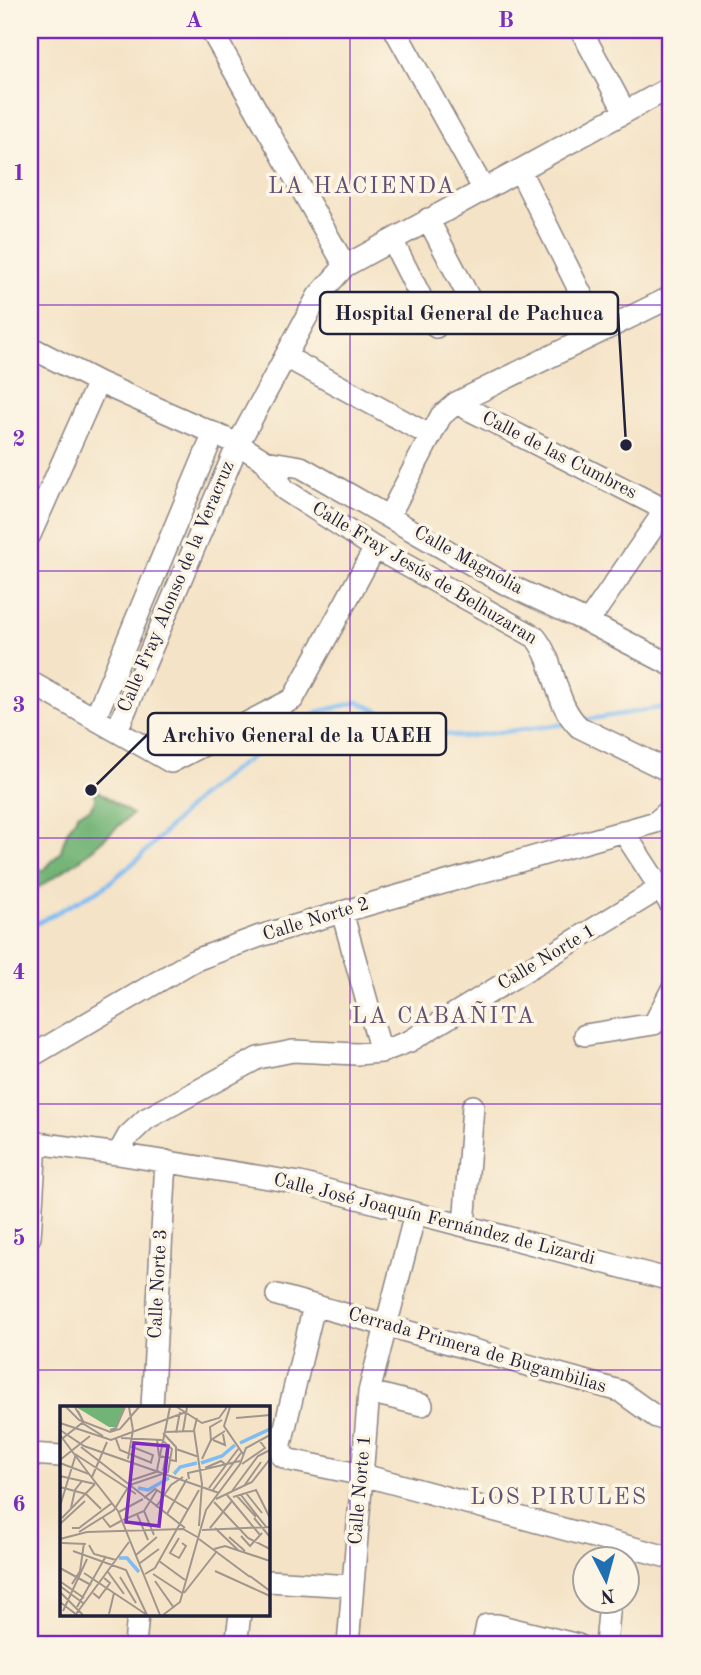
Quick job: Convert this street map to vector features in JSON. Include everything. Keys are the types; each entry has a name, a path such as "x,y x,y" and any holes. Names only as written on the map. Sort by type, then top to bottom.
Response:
{"street":[{"path":"211,30 345,266"},
{"path":"395,30 484,190"},
{"path":"581,30 625,112"},
{"name":"Calle Fray Alonso de la Veracruz","path":"117,730 237,444 318,296 345,266 671,87"},
{"path":"520,171 600,332"},
{"path":"428,219 476,311"},
{"path":"392,240 436,327"},
{"path":"389,516 441,416 456,403 671,297"},
{"name":"Calle Fray Jesús de Belhuzaran","path":"30,347 98,382 237,444 265,461 285,490 375,548 535,637 545,649 573,721 671,772"},
{"path":"286,356 430,436"},
{"path":"30,535 98,382"},
{"name":"Calle de las Cumbres","path":"456,403 661,510 659,519 589,622"},
{"name":"Calle Fray Alonso de la Veracruz","path":"95,718 214,433"},
{"name":"Calle Magnolia","path":"265,461 301,467 504,583 589,622 671,665"},
{"path":"30,681 171,762 293,699 375,548"},
{"name":"Calle Norte 2","path":"30,1057 193,961 260,936 656,822 671,809"},
{"path":"623,831 665,897"},
{"name":"Calle Norte 1","path":"118,1154 128,1136 146,1119 258,1058 293,1051 357,1054 381,1052 410,1041 665,897"},
{"path":"342,912 381,1052"},
{"path":"585,1035 654,1024 671,991"},
{"path":"464,1226 473,1106"},
{"path":"30,1237 33,1143"},
{"name":"Calle José Joaquín Fernández de Lizardi","path":"33,1143 300,1183 464,1226 670,1272"},
{"name":"Calle Norte 3","path":"152,1406 166,1161"},
{"name":"Calle Norte 1","path":"348,1645 369,1392 415,1214"},
{"name":"Cerrada Primera de Bugambilias","path":"277,1295 620,1391 656,1417 671,1421"},
{"path":"314,1306 281,1444 282,1456 363,1475 601,1546"},
{"path":"369,1392 422,1405"},
{"path":"30,1454 60,1456"},
{"path":"642,1554 671,1558"},
{"path":"270,1581 352,1586"},
{"path":"135,1645 138,1616"},
{"path":"236,1645 240,1616"},
{"path":"607,1645 609,1616"},
{"path":"485,1635 497,1625 578,1645"}],"green space":[{"path":"95,789 132,814 81,859 30,893 31,863 43,871 60,853 67,832 79,813 90,809 95,800"}],"waterway":[{"path":"30,927 104,887 138,859 198,798 240,765 318,712 358,702 423,730 462,737 566,724"},
{"path":"585,720 671,706"}],"place":[{"name":"Hospital General de Pachuca","path":"626,445"},
{"name":"Archivo General de la UAEH","path":"91,790"}],"district":[{"name":"LA HACIENDA","path":"362,186"},
{"name":"LA CABAÑITA","path":"444,1016"},
{"name":"LOS PIRULES","path":"559,1497"}]}
